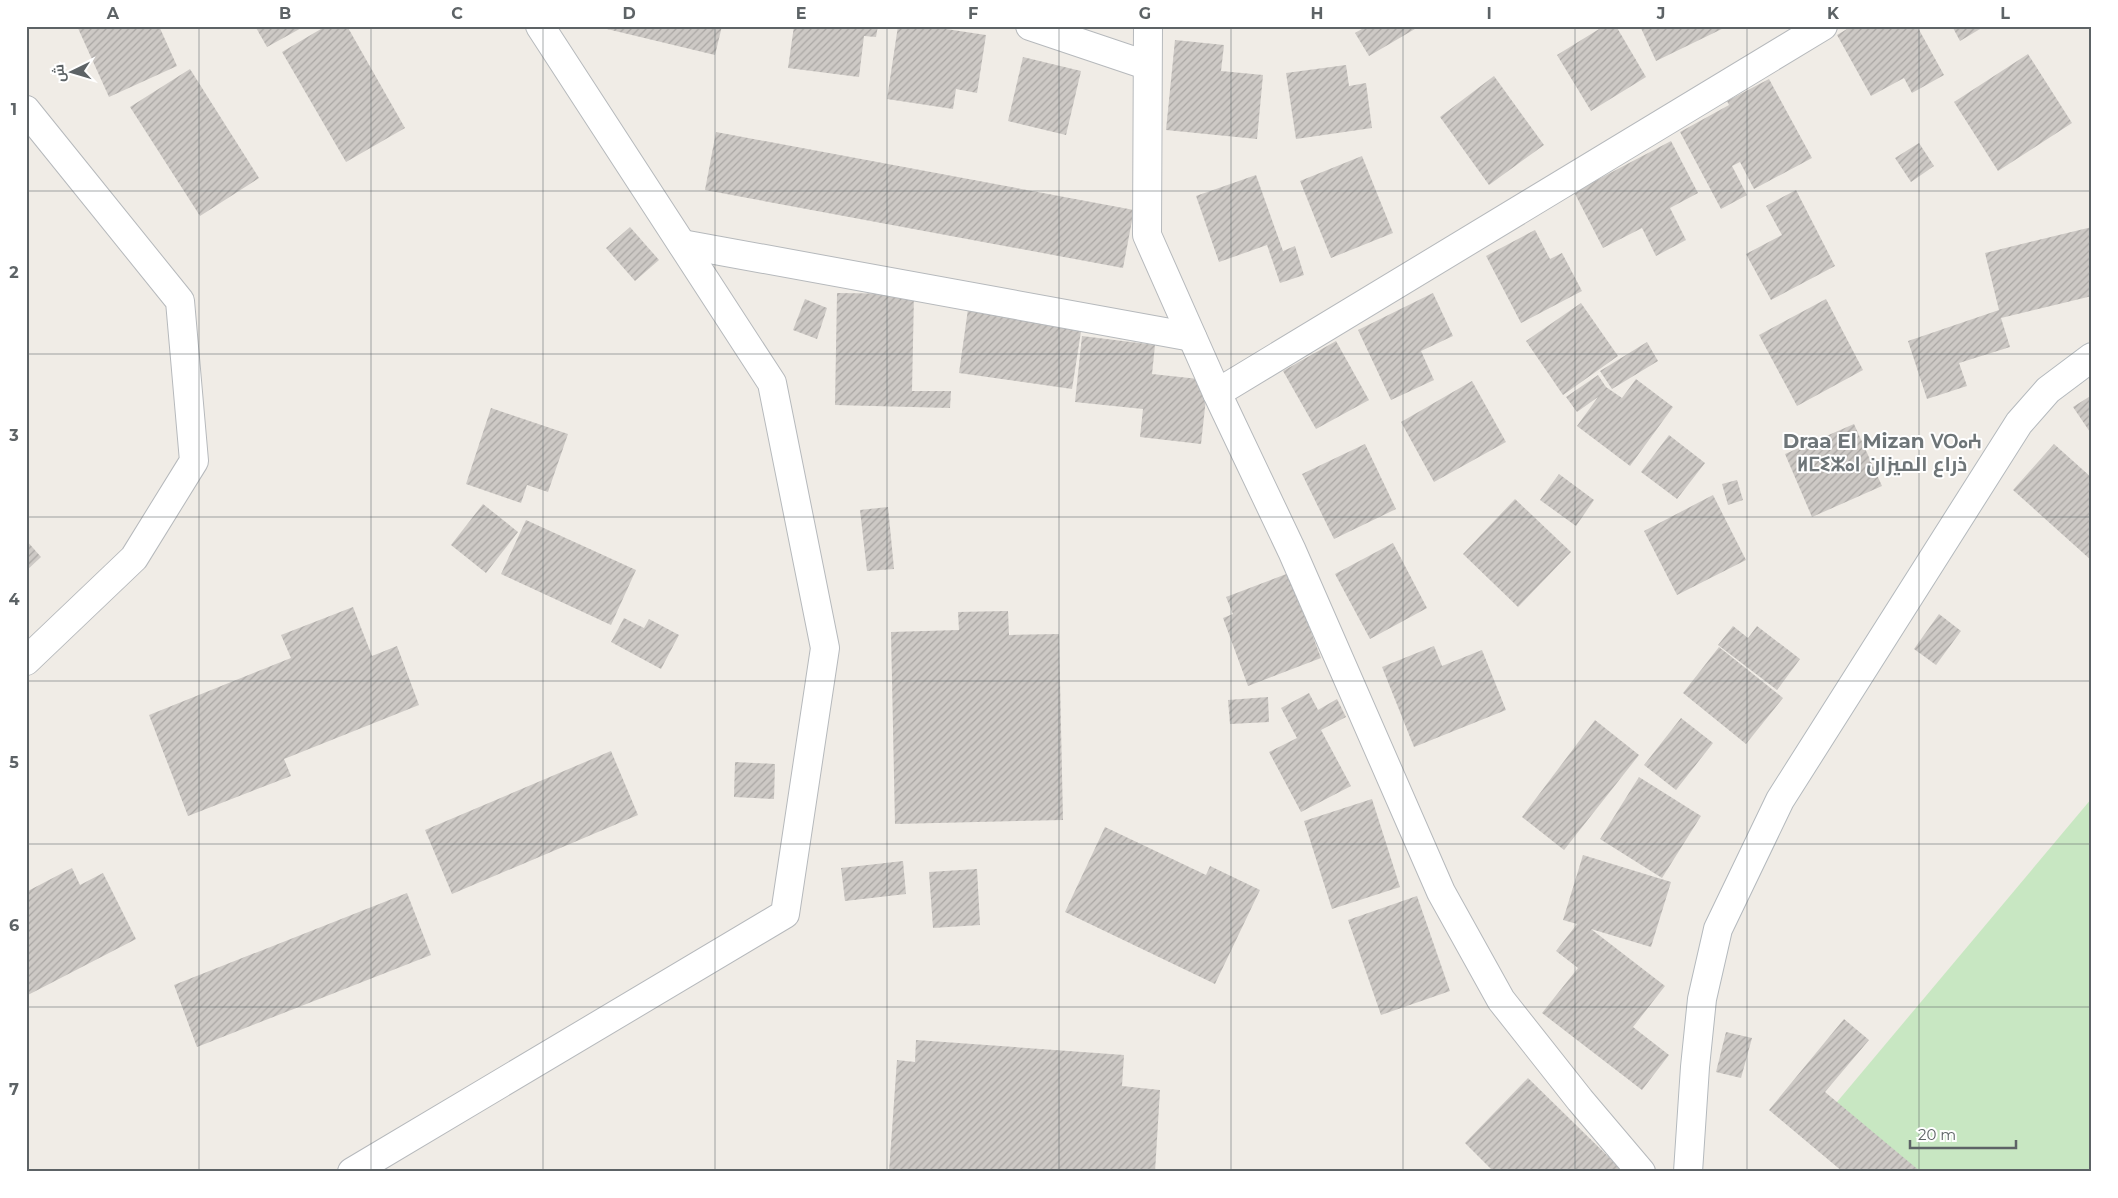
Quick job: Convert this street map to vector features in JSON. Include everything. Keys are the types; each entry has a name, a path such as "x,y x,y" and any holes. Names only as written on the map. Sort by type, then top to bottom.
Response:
{"street":[{"path":"352,1172 785,914 826,648 772,383 540,26"},
{"path":"1030,26 1146,65"},
{"path":"1148,26 1146,65 1147,235 1216,394 1292,551 1441,892 1501,1000 1580,1100 1641,1172"},
{"path":"1216,394 1823,26"},
{"path":"26,110 180,301 194,462 134,558 26,661"},
{"path":"682,244 1192,337"},
{"path":"1688,1172 1702,999 1718,929 1780,800 2019,424 2048,390 2092,357"}],"green space":[{"path":"2092,798 2092,1172 1845,1172 1806,1139"}],"building":[{"path":"77,26 159,26 177,66 109,97"},
{"path":"255,26 305,26 267,47"},
{"path":"326,26 347,26 405,128 346,162 282,52"},
{"path":"608,26 722,26 715,55 607,29"},
{"path":"794,26 878,26 876,37 864,36 859,77 788,68"},
{"path":"898,26 926,26 986,35 977,93 956,89 953,109 887,99"},
{"path":"1367,26 1420,26 1369,56 1355,33"},
{"path":"1604,26 1616,26 1646,77 1591,111 1557,55"},
{"path":"1640,26 1728,26 1656,61"},
{"path":"1852,26 1917,26 1944,75 1912,93 1904,78 1871,96 1837,35"},
{"path":"1952,26 1985,26 1960,41"},
{"path":"1175,40 1224,45 1221,71 1263,75 1257,139 1166,130"},
{"path":"2028,54 2072,123 1998,171 1954,102"},
{"path":"1023,57 1081,71 1066,135 1008,121"},
{"path":"1346,65 1349,86 1366,83 1372,128 1296,139 1286,73"},
{"path":"190,69 259,178 200,216 130,107"},
{"path":"1494,76 1544,145 1489,185 1440,117"},
{"path":"1769,79 1812,158 1754,189 1740,162 1732,166 1747,195 1721,209 1680,132 1729,105 1727,101"},
{"path":"716,132 1134,210 1123,268 705,190"},
{"path":"1671,141 1698,193 1670,208 1686,240 1656,256 1642,228 1603,248 1574,192"},
{"path":"1919,143 1934,166 1911,182 1895,158"},
{"path":"1362,156 1393,233 1331,258 1300,181"},
{"path":"1256,175 1283,251 1295,246 1304,275 1280,283 1267,245 1219,262 1196,196"},
{"path":"1796,190 1835,266 1771,300 1746,254 1782,235 1766,206"},
{"path":"630,227 659,260 635,281 606,248"},
{"path":"2092,227 2092,296 2001,318 2010,347 1959,363 1967,386 1927,399 1908,341 1999,310 1985,253"},
{"path":"1535,230 1550,259 1562,253 1582,291 1521,323 1486,256"},
{"path":"837,293 914,294 912,391 951,391 950,408 835,405"},
{"path":"1433,293 1453,336 1421,351 1434,380 1391,400 1358,330"},
{"path":"805,299 827,308 817,339 793,330"},
{"path":"1826,299 1863,370 1797,406 1759,335"},
{"path":"1581,303 1618,356 1563,395 1526,341"},
{"path":"968,309 1082,325 1072,389 959,373"},
{"path":"1082,336 1155,345 1152,374 1208,380 1201,444 1140,437 1143,409 1075,402"},
{"path":"1336,341 1369,400 1316,429 1283,371"},
{"path":"1647,342 1658,361 1612,389 1600,371"},
{"path":"1598,375 1606,387 1622,398 1636,379 1673,407 1630,466 1577,426 1598,397 1577,412 1566,397"},
{"path":"1472,381 1506,442 1434,482 1401,422"},
{"path":"2092,395 2092,435 2073,407"},
{"path":"491,408 568,434 548,492 527,485 521,503 466,484"},
{"path":"1854,424 1882,486 1812,517 1785,454"},
{"path":"1669,435 1705,463 1677,499 1641,472"},
{"path":"1365,444 1396,509 1334,539 1302,474"},
{"path":"2054,444 2092,478 2092,561 2013,490"},
{"path":"1559,474 1594,500 1576,526 1540,500"},
{"path":"1737,480 1743,500 1728,505 1722,484"},
{"path":"1713,495 1746,560 1677,595 1644,531"},
{"path":"1515,499 1571,552 1518,607 1463,554"},
{"path":"483,504 518,532 486,573 451,545"},
{"path":"888,507 894,569 867,571 860,510"},
{"path":"526,520 636,570 611,625 501,574"},
{"path":"26,540 41,557 26,571"},
{"path":"1393,543 1427,608 1370,639 1335,574"},
{"path":"1289,573 1321,658 1248,686 1223,618 1233,614 1226,597"},
{"path":"353,607 372,656 397,646 419,705 284,759 291,776 188,816 149,715 291,658 281,635"},
{"path":"1008,611 1009,635 1059,634 1063,820 895,824 891,632 959,630 958,612"},
{"path":"1939,614 1961,631 1936,665 1914,649"},
{"path":"624,618 644,628 649,619 679,635 661,669 611,642"},
{"path":"1733,626 1748,638 1757,626 1800,659 1777,690 1718,645"},
{"path":"1434,646 1442,666 1482,650 1506,710 1414,747 1382,667"},
{"path":"1719,647 1783,698 1746,744 1683,693"},
{"path":"1309,693 1318,710 1337,699 1346,717 1321,730 1351,786 1301,812 1269,752 1297,738 1281,708"},
{"path":"1268,697 1269,722 1230,724 1228,700"},
{"path":"1681,718 1713,743 1676,790 1644,765"},
{"path":"1595,720 1639,755 1564,850 1522,817"},
{"path":"611,751 638,815 452,894 425,830"},
{"path":"735,762 775,764 774,799 734,797"},
{"path":"1639,777 1701,816 1662,878 1600,839"},
{"path":"1372,799 1400,887 1332,909 1304,821"},
{"path":"1105,827 1206,875 1210,866 1260,890 1215,984 1065,912"},
{"path":"1583,855 1671,882 1651,947 1591,929 1665,986 1633,1027 1669,1055 1642,1090 1542,1013 1578,968 1556,951 1577,924 1563,920"},
{"path":"903,861 906,894 845,901 841,868"},
{"path":"72,868 80,885 103,873 136,939 26,996 26,892"},
{"path":"977,869 980,925 933,928 929,872"},
{"path":"407,893 431,955 197,1047 174,985"},
{"path":"1417,896 1450,991 1381,1015 1348,920"},
{"path":"1844,1019 1869,1040 1825,1092 1921,1172 1843,1172 1769,1110"},
{"path":"1726,1032 1752,1038 1741,1078 1716,1072"},
{"path":"916,1040 1124,1055 1122,1086 1160,1090 1155,1172 889,1172 897,1060 915,1062"},
{"path":"1528,1078 1624,1172 1494,1172 1465,1143"}],"district":[{"name":"Draa El Mizan ⴸⵔⴰⵄ ⵍⵎⵉⵣⴰⵏ ذراع الميزان","path":"1882,452"}]}
